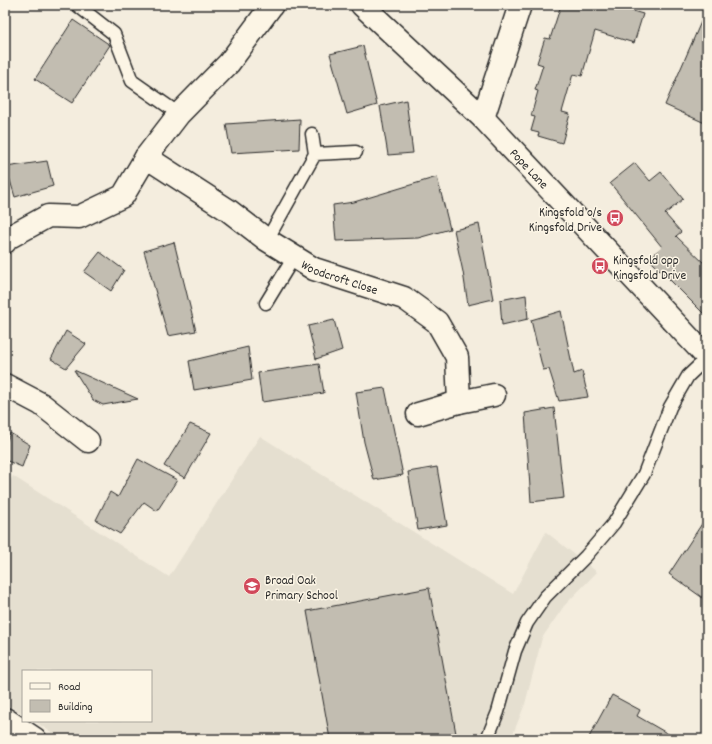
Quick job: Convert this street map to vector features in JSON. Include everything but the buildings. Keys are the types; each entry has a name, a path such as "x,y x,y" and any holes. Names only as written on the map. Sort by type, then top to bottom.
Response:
{"street":[{"path":"5,240 48,216 79,217 123,196 146,157 179,114 229,62 272,5"},
{"name":"Pope Lane","path":"362,5 483,118 707,357"},
{"path":"483,118 520,5"},
{"name":"Woodcroft Close","path":"146,157 228,210 267,240 314,269 404,298 437,322 457,357 459,402"},
{"path":"5,385 41,404 88,441"},
{"path":"418,414 459,402 494,395"},
{"path":"5,719 35,739"}],"lane":[{"path":"78,5 114,34 132,81 179,114"},
{"path":"267,240 315,154 312,134"},
{"path":"315,154 356,152"},
{"path":"266,303 294,257"},
{"path":"487,739 498,712 515,651 527,623 545,597 586,556 614,523 644,474 670,407 688,376 707,357"}],"shaded area":[{"name":"Broad Oak Primary School","path":"260,436 513,594 546,532 597,572 564,606 542,638 525,704 511,739 62,739 36,722 152,722 152,670 22,670 22,713 5,703 5,488 13,476 169,577"}],"place":[{"name":"Kingsfold o/s Kingsfold Drive","path":"615,218"},
{"name":"Kingsfold opp Kingsfold Drive","path":"600,266"},
{"name":"Broad Oak Primary School","path":"252,586"}]}
